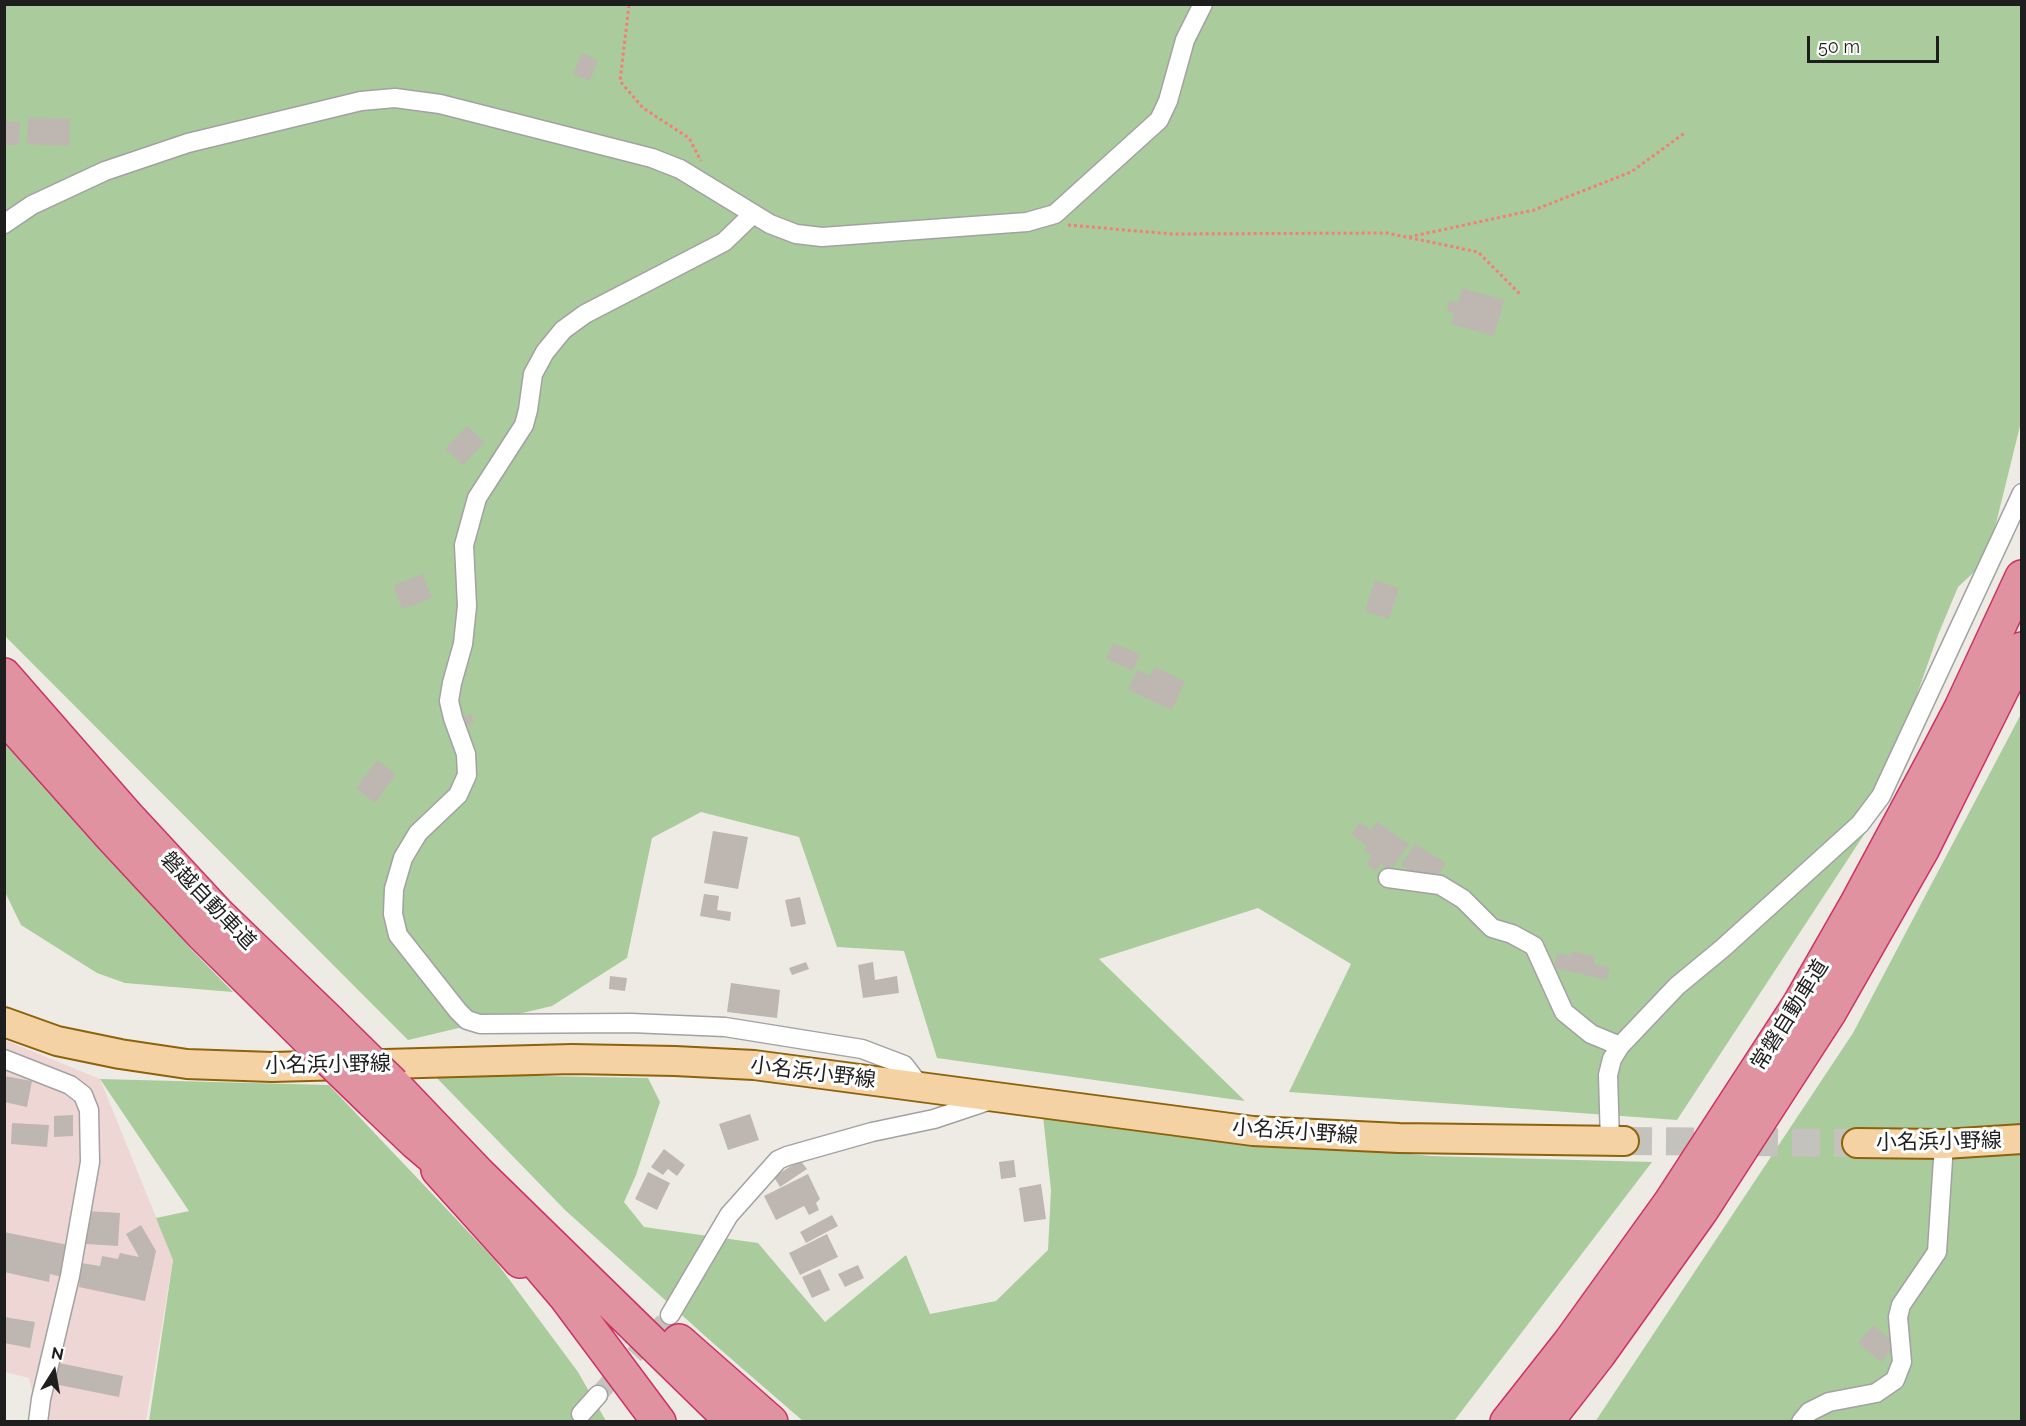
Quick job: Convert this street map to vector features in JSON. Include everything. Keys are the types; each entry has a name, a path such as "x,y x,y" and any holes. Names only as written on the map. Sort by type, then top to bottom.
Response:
{"highway":[{"name":"常磐自動車道","path":"1507,1422 1622,1272 1694,1168 1806,993 1941,747 2022,577"},
{"name":"常磐自動車道","path":"1546,1422 1606,1345 1701,1210 1829,1013 1923,848 2022,649"},
{"name":"磐越自動車道","path":"4,675 129,818 218,914 318,1030"},
{"name":"磐越自動車道","path":"4,716 195,927 318,1030 420,1128"},
{"path":"420,1128 459,1194 514,1253 596,1362 633,1422"},
{"path":"420,1128 465,1185 522,1244 604,1346 659,1422"},
{"path":"420,1128 478,1173 733,1422"},
{"path":"420,1128 483,1163 771,1422"},
{"path":"1573,1422 1615,1364 1708,1217 1742,1149"},
{"path":"1488,1422 1559,1332 1622,1272"}],"main road":[{"name":"小名浜小野線","path":"4,1022 57,1041 120,1054 187,1064 272,1067 572,1059 754,1065 1253,1131 1399,1138 1617,1141"},
{"name":"小名浜小野線","path":"1857,1143 1944,1144 2022,1140"}],"street":[{"path":"4,224 32,205 105,171 188,142 361,101 395,98 440,104 652,158 680,170 770,224 796,234 822,237 1027,222 1054,214 1159,120 1168,101 1185,40 1203,4"},
{"path":"753,214 724,242 585,314 563,330 544,352 533,374 524,425 477,498 464,545 467,606 464,644 452,682 449,701 466,754 467,775 458,795 418,834 404,858 394,889 393,914 398,935 467,1020 480,1024 631,1023 725,1027 862,1049 904,1065 921,1087"},
{"path":"1617,1141 1608,1075 1612,1059 1620,1046 1677,986 1723,948 1860,824 1881,796 2022,493"},
{"path":"1388,878 1440,885 1463,899 1492,928 1512,934 1534,946 1564,1012 1591,1034 1620,1046"},
{"path":"4,1059 70,1086 83,1095 89,1110 90,1162 70,1276 41,1399 38,1422"},
{"path":"670,1315 729,1215 778,1160 872,1132 934,1119 998,1097"},
{"path":"1801,1422 1809,1413 1829,1402 1876,1393 1895,1380 1902,1362 1898,1317 1901,1305 1937,1252 1944,1144"},
{"path":"581,1414 598,1395"}],"path":[{"path":"629,5 620,81 643,108 689,138 720,194"},
{"path":"1407,237 1534,210 1630,172 1686,132"},
{"path":"1027,222 1172,234 1387,233 1478,252 1520,294"}],"shaded area":[{"path":"5,1040 100,1079 173,1259 146,1421 39,1421 29,1378 5,1372"}],"green space":[{"path":"4,5 2021,5 2021,422 1987,560 1958,587 1938,635 1871,824 1677,1120 1289,1092 1351,964 1258,908 1099,959 1245,1101 937,1058 904,951 837,947 799,837 701,812 652,838 627,958 552,1006 408,1040 5,636"},
{"path":"2021,714 2021,1421 1595,1422 1853,1033"},
{"path":"5,729 190,948 233,992 125,983 97,973 21,925 5,892"},
{"path":"433,1074 648,1078 660,1102 636,1175 624,1202 644,1227 758,1243 825,1322 906,1255 930,1314 996,1301 1048,1250 1051,1190 1043,1116 1430,1156 1652,1162 1454,1421 803,1421 565,1210"},
{"path":"100,1079 329,1085 494,1259 578,1372 606,1421 149,1421 173,1260 156,1218 189,1211"}],"building":[{"path":"582,53 598,60 590,81 573,74"},
{"path":"28,117 70,119 69,146 27,144"},
{"path":"4,121 20,122 19,145 4,145"},
{"path":"1462,288 1504,300 1494,336 1451,324 1454,313 1447,311 1450,300 1458,303"},
{"path":"467,426 485,442 463,465 445,449"},
{"path":"423,574 432,598 402,609 393,585"},
{"path":"1375,580 1399,588 1389,619 1365,611"},
{"path":"1113,643 1140,654 1133,671 1106,659"},
{"path":"1155,667 1185,681 1172,710 1128,690 1137,670 1150,676"},
{"path":"471,714 474,722 465,726 462,718"},
{"path":"377,760 396,774 375,803 356,788"},
{"path":"1360,822 1371,830 1377,822 1409,844 1390,871 1381,864 1376,871 1366,864 1372,856 1363,851 1367,846 1351,834"},
{"path":"713,831 748,837 738,889 704,883"},
{"path":"1415,844 1446,863 1436,878 1428,873 1423,880 1401,865"},
{"path":"704,894 719,896 717,910 731,912 730,921 700,916"},
{"path":"800,897 806,924 791,927 785,900"},
{"path":"1572,951 1595,956 1594,964 1610,967 1607,980 1554,968 1557,953 1571,956"},
{"path":"806,962 809,969 792,975 789,968"},
{"path":"873,962 875,980 897,976 899,993 863,998 858,965"},
{"path":"610,976 627,978 625,991 609,989"},
{"path":"731,983 780,990 777,1018 727,1012"},
{"path":"4,1076 32,1081 27,1107 4,1102"},
{"path":"750,1114 759,1140 728,1150 719,1124"},
{"path":"73,1115 73,1136 54,1137 54,1116"},
{"path":"12,1123 49,1125 47,1147 11,1144"},
{"path":"664,1149 685,1165 677,1176 668,1169 663,1175 651,1167"},
{"path":"800,1160 807,1169 780,1187 774,1177"},
{"path":"1014,1160 1016,1177 1001,1179 999,1162"},
{"path":"648,1172 670,1183 657,1210 635,1199"},
{"path":"808,1174 820,1199 816,1203 819,1210 809,1215 804,1206 776,1220 764,1196"},
{"path":"1041,1184 1046,1219 1024,1222 1019,1188"},
{"path":"87,1211 120,1213 118,1246 86,1244"},
{"path":"832,1215 838,1226 806,1243 800,1232"},
{"path":"141,1225 156,1251 145,1301 79,1287 81,1263 100,1266 102,1256 118,1259 120,1253 139,1257 126,1234"},
{"path":"4,1232 68,1245 62,1277 50,1274 49,1282 4,1272"},
{"path":"827,1234 838,1257 800,1275 789,1253"},
{"path":"858,1265 864,1278 845,1287 838,1274"},
{"path":"820,1269 830,1290 812,1298 802,1277"},
{"path":"4,1317 35,1322 30,1348 4,1343"},
{"path":"1873,1325 1897,1345 1881,1362 1858,1343"},
{"path":"54,1362 123,1376 119,1397 49,1383"}],"tunnel":[{"path":"1624,1141 1857,1143"},
{"path":"598,1395 670,1315"}]}
